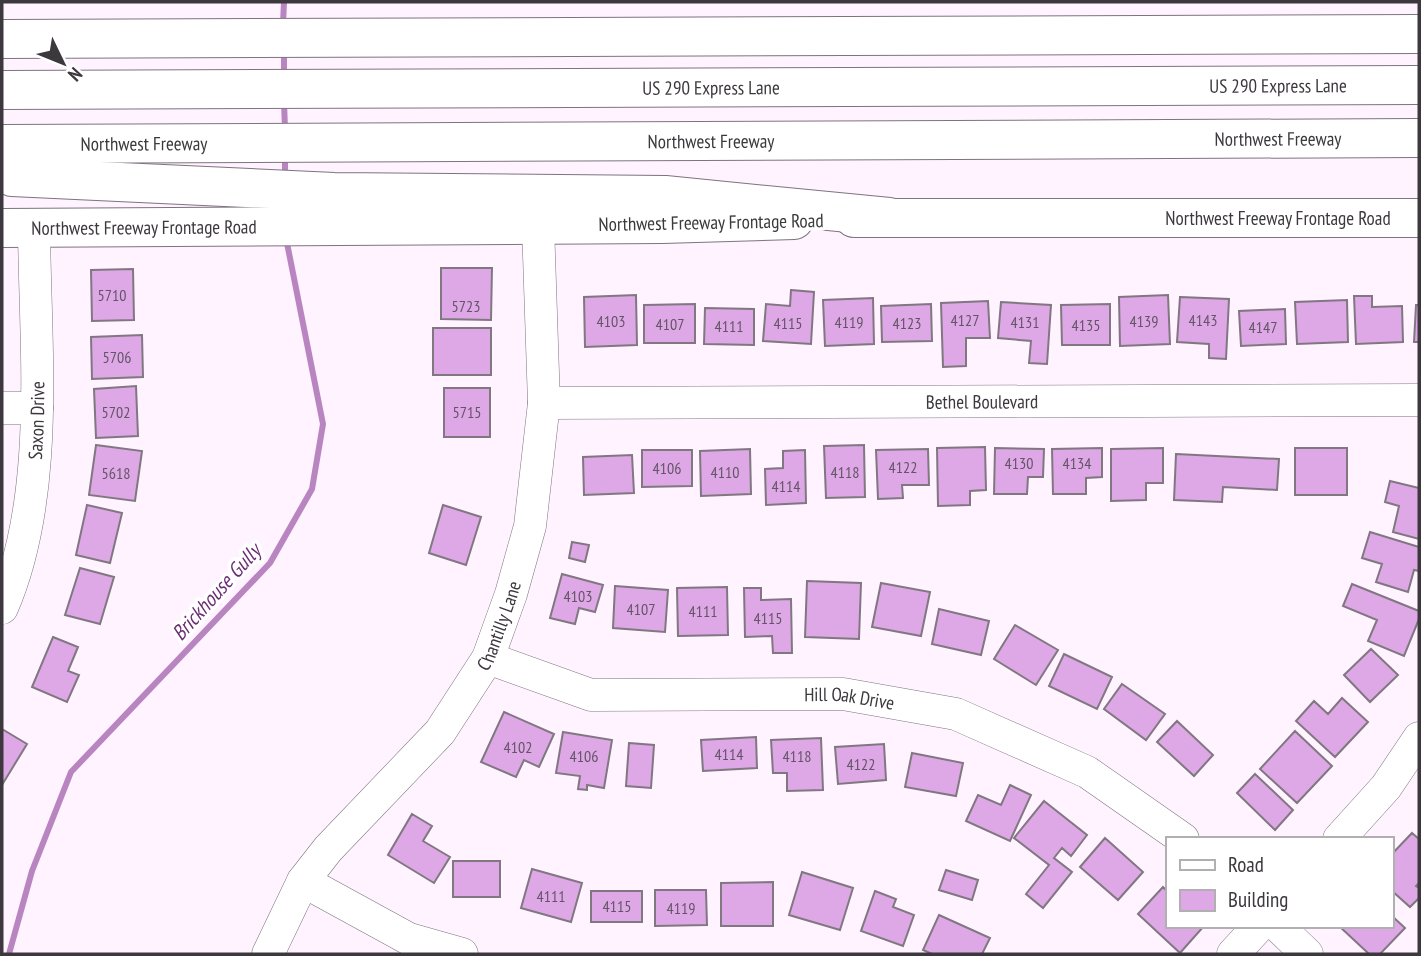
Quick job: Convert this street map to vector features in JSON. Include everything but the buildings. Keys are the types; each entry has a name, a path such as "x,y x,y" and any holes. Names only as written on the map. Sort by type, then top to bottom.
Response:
{"main road":[{"path":"2,39 1419,34"},
{"name":"US 290 Express Lane","path":"2,90 1419,85"},
{"name":"Northwest Freeway","path":"2,144 1419,138"},
{"path":"2,172 12,177 235,187 335,209 665,195 889,217"},
{"name":"Northwest Freeway Frontage Road","path":"18,228 234,226 335,209 538,225 889,217 1419,218"}],"street":[{"name":"Chantilly Lane","path":"268,954 303,881 328,849 440,732 488,657 511,594 530,526 544,403 538,225"},
{"name":"Saxon Drive","path":"2,608 10,590 30,514 37,408 18,228"},
{"name":"Bethel Boulevard","path":"544,403 1419,400"},
{"path":"2,408 37,408"},
{"name":"Hill Oak Drive","path":"488,657 591,695 843,694 956,714 1087,772 1180,837"},
{"path":"1341,837 1386,787 1419,738"},
{"path":"303,881 409,939 461,954"},
{"path":"1233,954 1257,928"},
{"path":"1280,928 1307,954"}],"waterway":[{"name":"Brickhouse Gully","path":"283,24 284,2"},
{"name":"Brickhouse Gully","path":"284,49 284,77"},
{"name":"Brickhouse Gully","path":"284,102 285,129"},
{"name":"Brickhouse Gully","path":"285,154 285,178"},
{"name":"Brickhouse Gully","path":"9,954 32,871 71,772 270,563 312,489 323,424 286,238"}]}
